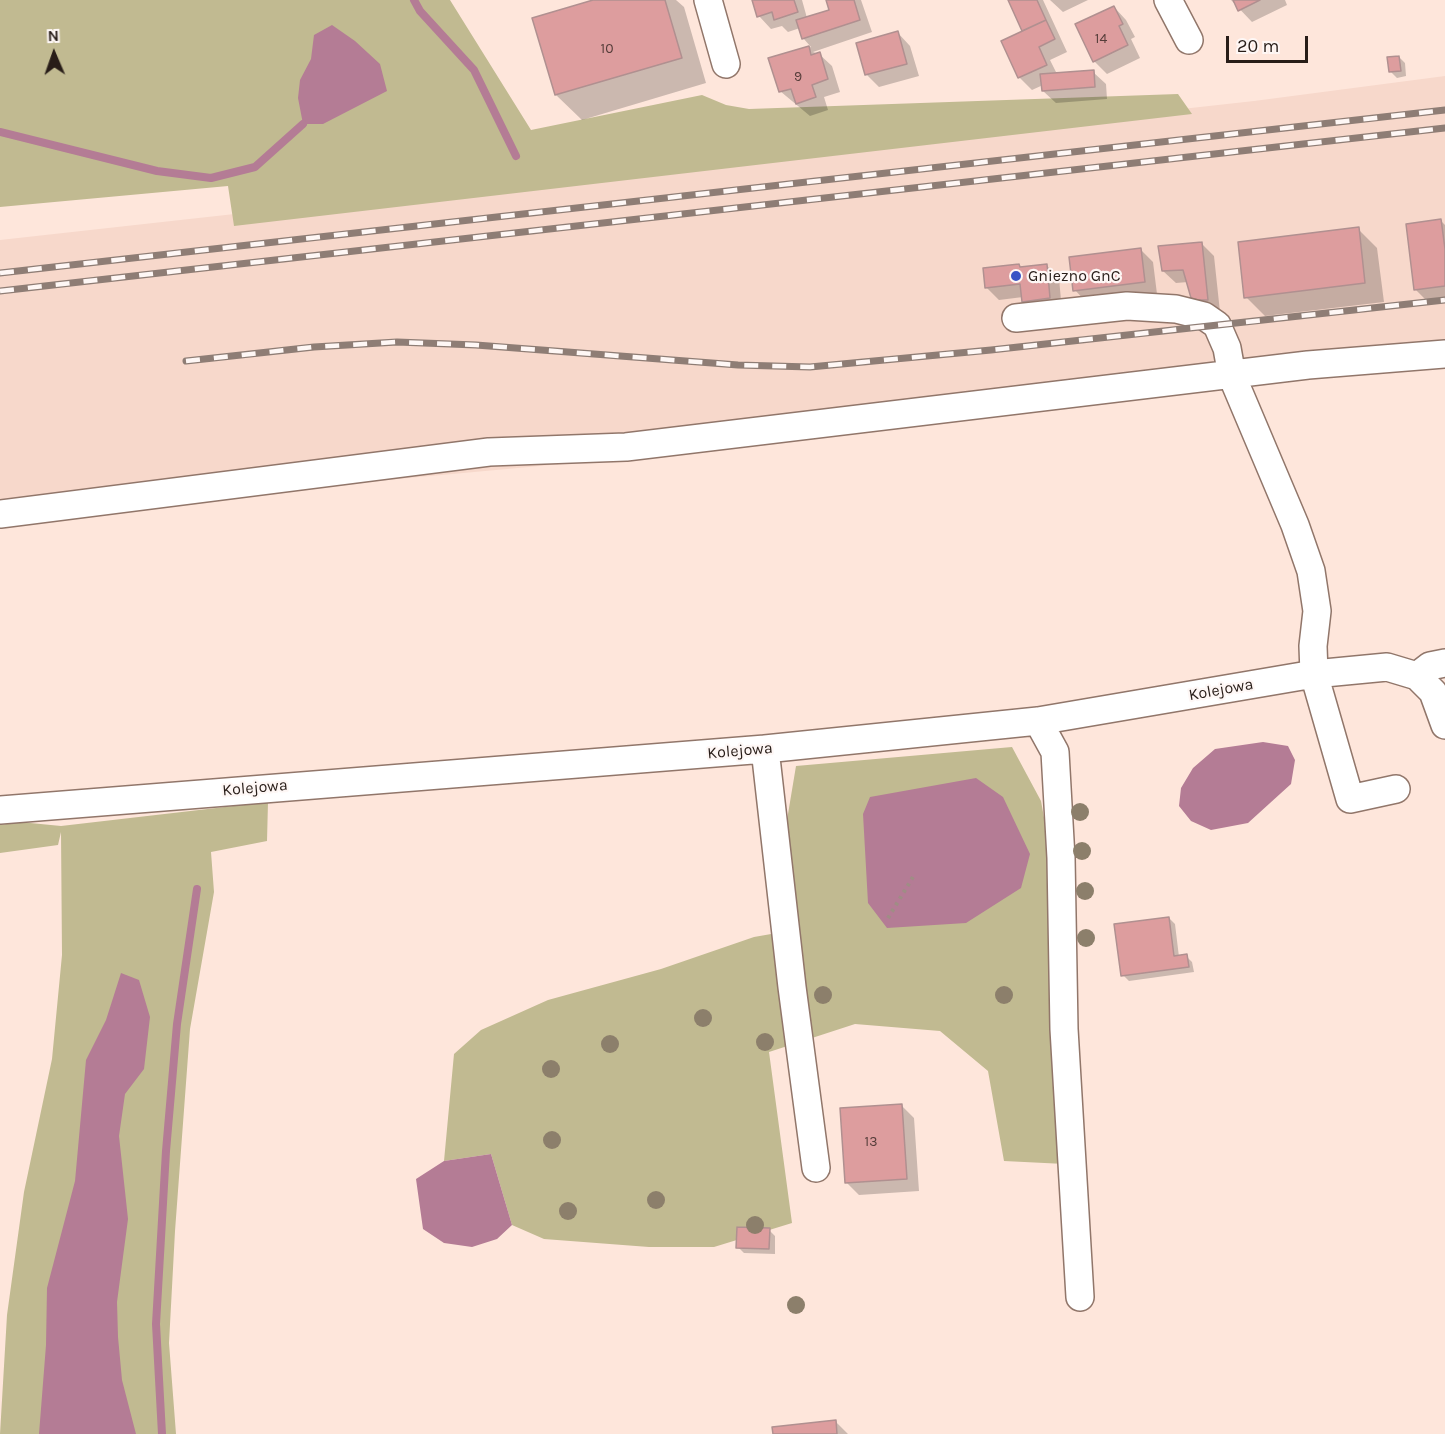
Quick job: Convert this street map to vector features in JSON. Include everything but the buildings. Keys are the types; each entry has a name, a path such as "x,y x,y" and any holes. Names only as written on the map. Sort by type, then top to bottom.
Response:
{"street":[{"path":"708,0 726,64"},
{"path":"1168,0 1189,40"},
{"path":"1016,318 1127,306 1176,309 1204,316 1217,325 1227,348 1232,376 1295,525 1311,571 1317,610 1312,646 1314,674 1350,799 1396,789"},
{"path":"0,514 489,452 626,447 1232,376 1308,365 1445,354"},
{"path":"1445,663 1430,666 1417,676 1433,692 1445,725"},
{"name":"Kolejowa","path":"0,810 765,749 1038,721 1314,674 1388,667 1417,676"},
{"path":"1038,721 1055,752 1061,858 1064,1029 1080,1297"},
{"path":"765,749 792,987 816,1168"}],"path":[{"path":"888,918 913,877"}],"shaded area":[{"path":"0,0 450,0 531,130 702,95 726,105 749,109 1178,94 1192,114 234,226 228,186 0,207"},
{"path":"332,25 355,41 380,64 387,91 323,124 303,124 298,98 300,80 311,59 314,35"},
{"path":"1445,76 1445,358 616,459 376,481 0,525 0,240 1254,101"},
{"path":"1263,742 1288,746 1295,760 1291,784 1248,823 1211,830 1191,821 1179,806 1181,788 1193,768 1215,749"},
{"path":"1012,747 1041,801 1075,990 1085,1165 1004,1161 988,1071 940,1031 855,1024 769,1052 792,1223 714,1247 649,1247 544,1239 512,1225 491,1154 444,1161 454,1054 481,1030 548,1000 661,969 754,937 794,930 784,838 796,766"},
{"path":"976,778 1003,797 1030,854 1021,888 966,923 887,928 868,903 863,814 870,797"},
{"path":"268,802 267,841 211,852 214,892 190,1029 175,1231 169,1343 176,1434 0,1434 7,1315 24,1192 52,1059 62,955 61,832 58,845 0,853 0,825 20,822 61,826"},
{"path":"121,973 139,980 150,1017 144,1069 125,1094 119,1136 128,1219 117,1302 118,1337 122,1380 136,1434 39,1434 46,1345 47,1288 75,1181 86,1060 106,1020"},
{"path":"491,1154 512,1225 497,1239 472,1247 444,1243 423,1229 416,1179 444,1161"}],"waterway":[{"path":"414,0 420,11 474,70 516,156"},
{"path":"0,132 157,171 211,178 255,167 303,124"},
{"path":"162,1434 156,1324 166,1151 177,1024 197,889"}],"railway":[{"path":"0,273 1445,110"},
{"path":"0,291 1445,128"},
{"path":"186,361 314,347 397,342 476,345 738,365 810,367 991,350 1445,300"}],"place":[{"name":"Gniezno GnC","path":"1016,276"}]}
